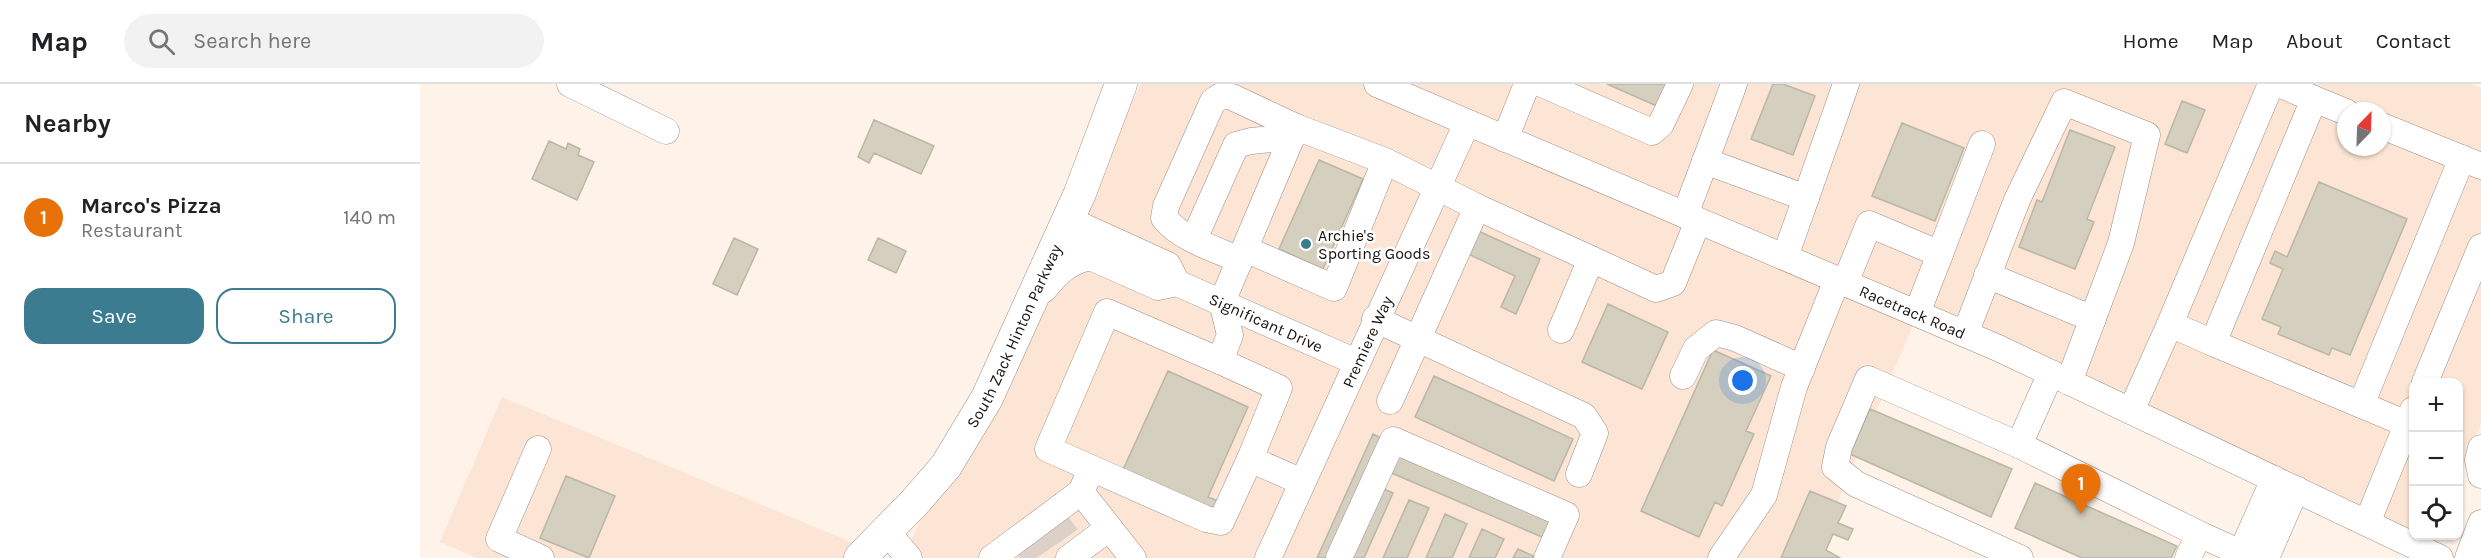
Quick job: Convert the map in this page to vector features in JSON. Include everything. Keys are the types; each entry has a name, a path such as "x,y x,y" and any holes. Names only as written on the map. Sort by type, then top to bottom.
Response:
{"main road":[{"name":"South Zack Hinton Parkway","path":"872,550 946,466 987,398 1080,193 1121,84"},
{"path":"1102,134 1136,84"},
{"path":"1032,299 1054,272 1074,258 1086,255"}],"street":[{"path":"570,84 666,131"},
{"name":"Racetrack Road","path":"1377,84 1965,334 2440,558"},
{"path":"1504,139 1527,84"},
{"path":"1542,84 1652,132 1661,124 1680,84"},
{"path":"1385,161 1334,288 1194,239 1170,225 1164,218 1166,206 1214,101 1223,95 1232,97 1294,132 1385,161 1477,207 1656,289 1673,282 1705,161 1734,84"},
{"path":"1785,257 1846,84"},
{"path":"2131,411 2271,84"},
{"path":"2279,84 2337,108"},
{"path":"2213,343 2314,99"},
{"path":"1965,334 2017,200 2064,102 2147,135 2121,243 2092,319 2019,445"},
{"path":"1210,110 1221,133 1236,145"},
{"name":"Premiere Way","path":"1268,558 1375,319 1467,123"},
{"path":"2361,405 2472,162 2391,130"},
{"path":"1236,145 1294,132"},
{"path":"1220,361 1230,335 1222,302 1294,132"},
{"path":"1917,313 1982,144"},
{"path":"1194,239 1236,145"},
{"path":"1705,161 1806,198"},
{"path":"1390,401 1477,207"},
{"path":"1721,558 1764,495 1794,387 1841,281 1869,225 1940,254"},
{"name":"Significant Drive","path":"1062,231 1086,255 1158,287 1177,283 1356,362"},
{"name":"Significant Drive","path":"1062,231 1168,265 1177,283"},
{"path":"2427,378 2481,247"},
{"path":"1561,330 1591,259"},
{"path":"1987,275 2092,319"},
{"path":"1107,312 1220,361 1279,388 1221,522 1206,519 1091,478 1048,449 1107,312"},
{"path":"1375,319 1584,416 1595,433 1579,474"},
{"path":"2170,324 2361,405 2409,417"},
{"path":"1683,376 1696,349 1716,333 1735,338 1802,368"},
{"path":"2020,558 1856,484 1835,468 1839,447 1868,379 2019,445 2249,557 2285,484"},
{"path":"2367,523 2409,419"},
{"path":"1339,558 1393,440 1566,515 1547,558"},
{"path":"2481,448 2478,460 2481,475"},
{"path":"538,449 499,539 541,558"},
{"path":"1250,459 1302,482"},
{"path":"1091,478 1109,528 1133,558"},
{"path":"1040,542 1091,478"},
{"path":"2468,558 2481,523"},
{"path":"1040,542 1109,528"},
{"path":"2188,558 2199,534"},
{"path":"872,550 909,558"}],"shaded area":[{"path":"1141,84 2471,84 2481,88 2481,424 2463,467 2463,378 2409,378 2409,540 2432,540 2425,556 1913,325 1814,558 902,558"},
{"path":"502,397 875,552 872,558 477,558 440,542"}],"building":[{"path":"1607,84 1669,84 1659,107"},
{"path":"1773,84 1783,84 1815,96 1793,155 1751,139"},
{"path":"2182,101 2205,110 2187,153 2165,144"},
{"path":"874,120 934,146 921,174 874,153 869,163 858,157"},
{"path":"1902,123 1964,148 1935,221 1872,196"},
{"path":"2070,130 2115,147 2087,219 2094,222 2075,269 2019,247 2037,200 2042,202"},
{"path":"549,141 566,149 568,143 580,149 578,155 594,162 577,200 532,179"},
{"path":"1319,160 1363,179 1323,269 1279,249"},
{"path":"2319,182 2407,219 2350,355 2332,348 2329,355 2278,334 2281,327 2262,319 2283,269 2270,263 2275,251 2287,257"},
{"path":"1476,230 1540,259 1516,314 1501,307 1515,276 1466,253"},
{"path":"734,238 758,249 737,295 713,284"},
{"path":"878,238 906,251 896,273 868,260"},
{"path":"1608,304 1668,332 1642,389 1582,362"},
{"path":"1713,350 1771,376 1746,431 1754,434 1722,506 1715,502 1699,537 1641,511"},
{"path":"1168,371 1248,407 1208,497 1218,501 1213,513 1122,472"},
{"path":"1434,376 1573,439 1554,481 1415,417"},
{"path":"1870,409 2012,469 1991,517 1850,454"},
{"path":"1373,434 1385,440 1331,558 1317,558"},
{"path":"1398,450 1558,518 1549,540 1389,472"},
{"path":"566,476 615,496 589,558 540,538"},
{"path":"2035,483 2177,546 2171,558 2082,558 2015,528"},
{"path":"1379,487 1393,493 1364,558 1347,558"},
{"path":"1810,491 1846,506 1838,523 1853,529 1848,540 1833,534 1826,550 1840,558 1781,558"},
{"path":"1409,500 1429,508 1407,558 1383,558"},
{"path":"1445,514 1467,524 1452,558 1426,558"},
{"path":"1482,529 1504,539 1495,558 1469,558"},
{"path":"1518,549 1538,558 1513,558"}],"tunnel":[{"path":"1056,522 1067,537"},
{"path":"1041,534 1051,548"},
{"path":"1026,544 1036,558"}],"place":[{"name":"Archie's Sporting Goods","path":"1306,244"},
{"name":"Marco's Pizza","path":"2081,514"}]}
